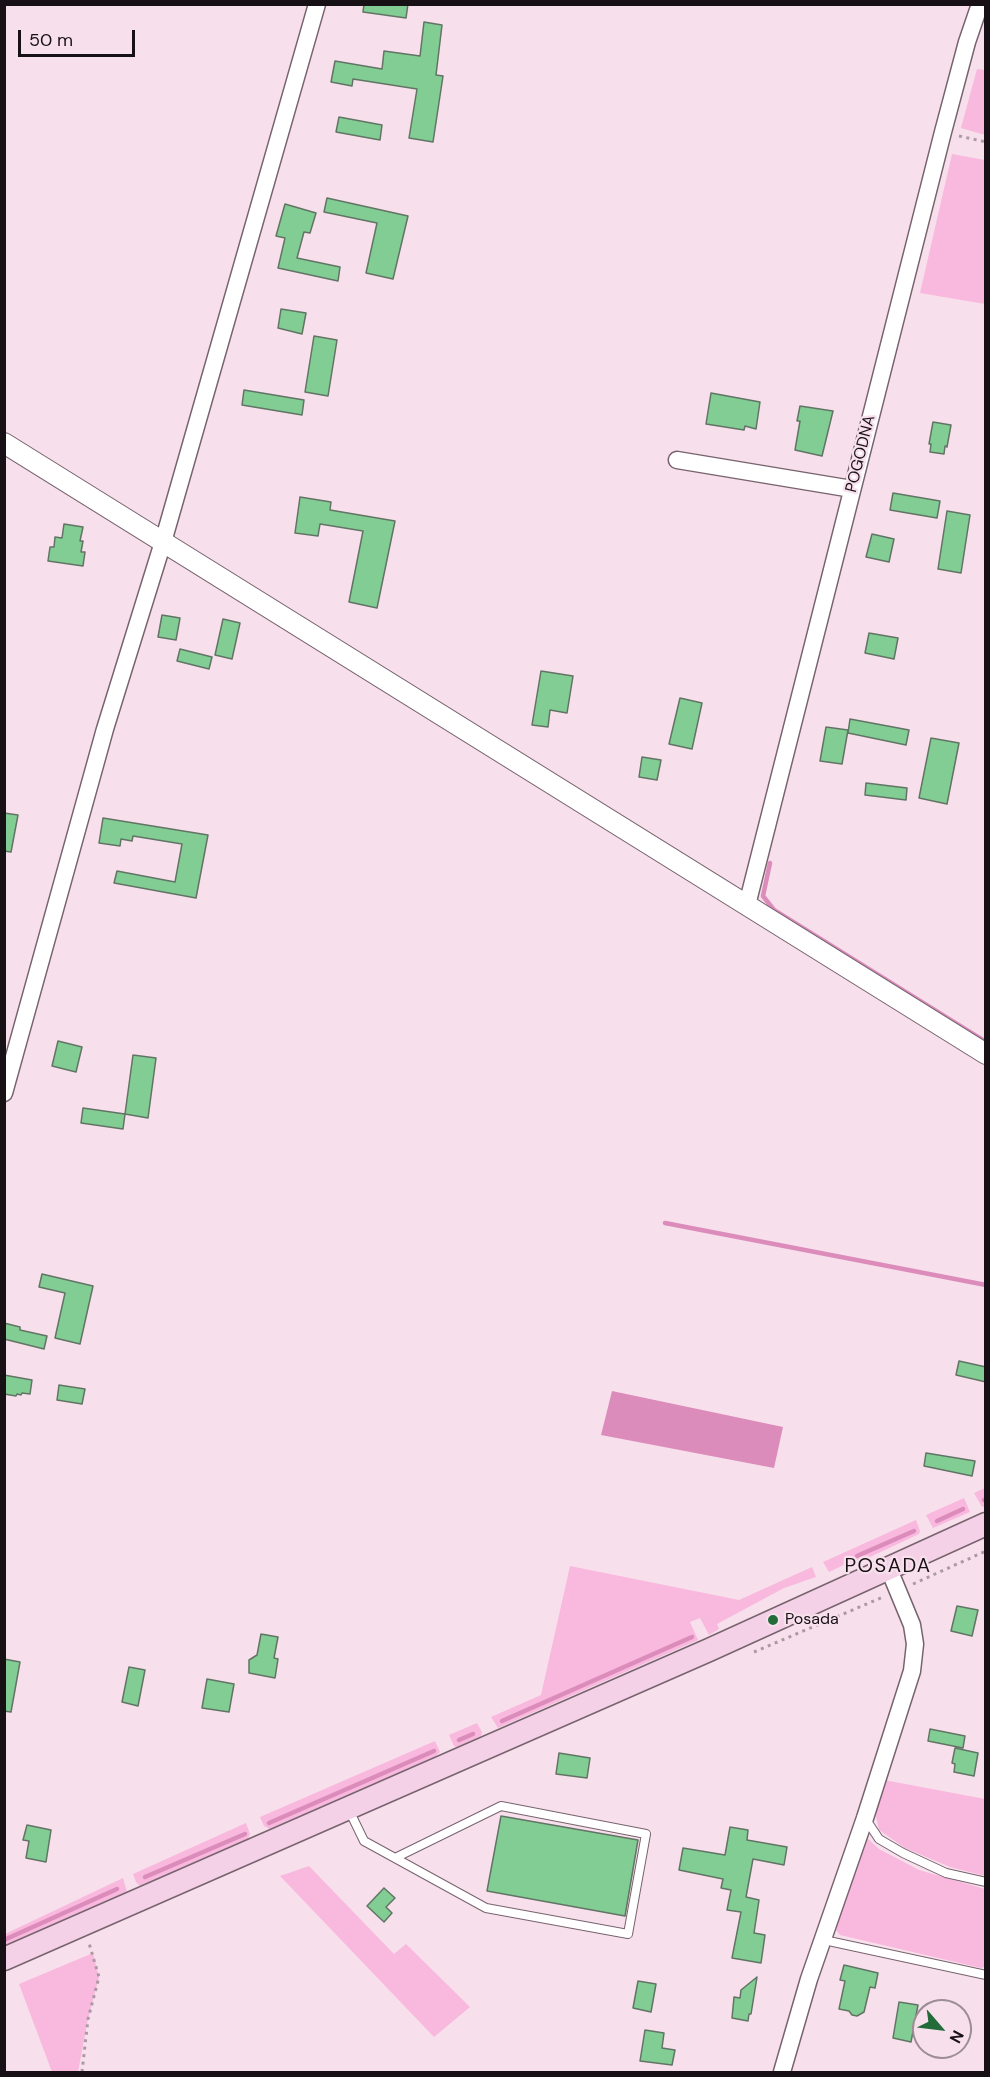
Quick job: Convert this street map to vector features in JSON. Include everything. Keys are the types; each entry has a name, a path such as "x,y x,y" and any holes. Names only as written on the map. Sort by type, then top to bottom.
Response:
{"main road":[{"path":"4,1959 709,1650 986,1524"}],"street":[{"path":"4,1093 105,729 163,542 317,4"},
{"name":"POGODNA","path":"747,905 943,132 967,42 980,4"},
{"path":"4,443 986,1054"},
{"path":"678,460 852,489"},
{"path":"782,2073 806,1988 865,1818 915,1657 912,1624 888,1567"}],"lane":[{"path":"348,1808 363,1841 486,1908 628,1934 646,1834 501,1806 395,1858"},
{"path":"865,1818 879,1839 903,1854 946,1873 986,1882"},
{"path":"824,1940 986,1975"}],"path":[{"path":"943,132 986,142"},
{"path":"912,1587 916,1581 986,1551"},
{"path":"81,1924 93,1953 99,1977 88,2019 82,2073"}],"shaded area":[{"path":"977,69 985,70 985,135 961,128"},
{"path":"952,154 985,160 985,304 920,293"},
{"path":"612,1391 783,1427 774,1468 601,1435"},
{"path":"985,1488 985,1506 982,1507 974,1493"},
{"path":"964,1498 970,1512 933,1528 926,1515"},
{"path":"916,1520 919,1534 853,1565 850,1562 829,1572 823,1562"},
{"path":"570,1566 739,1600 812,1567 816,1577 784,1588 717,1624 719,1629 709,1635 700,1618 690,1622 698,1640 498,1728 491,1717 541,1695"},
{"path":"477,1723 482,1732 481,1736 457,1747 454,1746 449,1735"},
{"path":"435,1741 440,1752 435,1757 270,1829 264,1826 260,1817"},
{"path":"884,1780 985,1799 985,1876 950,1867 905,1848 879,1830 875,1812"},
{"path":"246,1823 250,1834 248,1839 140,1886 136,1882 133,1874"},
{"path":"867,1838 879,1849 919,1870 985,1889 985,1967 981,1968 840,1935 836,1930 841,1908"},
{"path":"309,1866 394,1954 406,1944 470,2007 434,2037 280,1876"},
{"path":"123,1878 127,1892 5,1946 5,1934"},
{"path":"93,1953 99,1977 78,2072 52,2072 19,1984"}],"building":[{"path":"364,4 408,4 406,18 363,12"},
{"path":"424,22 442,25 436,75 443,76 433,142 409,138 417,89 353,79 352,86 331,82 335,61 382,69 384,51 420,56"},
{"path":"339,117 382,125 380,140 336,132"},
{"path":"327,198 408,216 393,279 366,273 377,223 324,212"},
{"path":"285,204 316,213 310,233 304,232 297,258 340,267 338,281 278,268 285,238 276,236"},
{"path":"281,309 306,313 302,334 278,328"},
{"path":"314,336 337,340 328,396 305,392"},
{"path":"244,390 304,400 302,415 242,405"},
{"path":"711,393 760,402 756,429 745,426 744,430 706,424"},
{"path":"800,406 833,411 822,456 795,450"},
{"path":"933,422 951,425 944,454 930,452"},
{"path":"893,493 940,501 937,518 890,510"},
{"path":"300,497 331,502 330,510 395,521 377,608 349,602 363,531 320,524 318,536 295,533"},
{"path":"947,511 970,515 961,573 938,569"},
{"path":"64,524 83,527 80,541 83,541 81,552 85,552 83,566 48,561 50,547 54,547 55,537 62,538"},
{"path":"872,534 894,539 889,562 866,557"},
{"path":"162,615 180,618 176,640 158,637"},
{"path":"223,619 240,623 232,659 215,655"},
{"path":"869,633 898,638 894,659 865,653"},
{"path":"180,649 212,657 209,669 177,661"},
{"path":"541,671 573,676 567,713 550,710 548,727 532,725"},
{"path":"680,698 702,703 692,749 669,744"},
{"path":"850,719 909,730 906,745 848,733"},
{"path":"826,727 848,730 842,764 820,761"},
{"path":"931,738 959,743 947,804 919,798"},
{"path":"642,757 661,760 657,780 639,777"},
{"path":"866,783 907,788 906,800 865,795"},
{"path":"4,813 18,815 11,852 4,851"},
{"path":"103,818 208,835 196,898 114,883 117,871 175,882 182,844 133,836 132,841 121,839 120,846 99,843"},
{"path":"58,1041 82,1047 76,1072 52,1066"},
{"path":"133,1055 156,1058 148,1118 125,1114"},
{"path":"83,1108 125,1114 123,1129 81,1123"},
{"path":"42,1274 93,1286 80,1344 55,1338 65,1293 39,1287"},
{"path":"4,1323 20,1327 20,1330 47,1336 44,1349 4,1339"},
{"path":"959,1361 986,1367 986,1382 956,1375"},
{"path":"4,1375 32,1380 30,1394 22,1393 16,1396 4,1394"},
{"path":"59,1385 85,1389 82,1404 57,1400"},
{"path":"926,1453 975,1461 972,1476 924,1466"},
{"path":"957,1606 978,1610 972,1636 951,1631"},
{"path":"261,1634 278,1637 274,1658 278,1659 275,1678 249,1673 249,1660 257,1655"},
{"path":"4,1659 20,1662 11,1712 4,1711"},
{"path":"129,1667 145,1670 138,1706 122,1702"},
{"path":"207,1679 234,1684 229,1712 202,1708"},
{"path":"930,1729 965,1736 963,1748 928,1741"},
{"path":"955,1748 978,1753 974,1776 954,1772 955,1764 952,1763"},
{"path":"559,1753 590,1758 587,1778 556,1774"},
{"path":"501,1816 638,1840 625,1916 487,1891"},
{"path":"27,1825 51,1830 46,1862 26,1858 29,1841 23,1840"},
{"path":"730,1827 748,1830 747,1840 787,1847 784,1865 753,1859 746,1897 759,1900 754,1933 765,1935 761,1963 732,1958 741,1912 727,1910 731,1890 721,1888 723,1879 679,1870 683,1848 725,1855"},
{"path":"384,1888 395,1898 386,1907 392,1913 384,1922 367,1906"},
{"path":"844,1965 878,1973 875,1988 870,1987 864,2012 857,2016 839,2009 845,1981 840,1980"},
{"path":"757,1977 748,2021 732,2018 734,1997 740,1998 741,1990"},
{"path":"638,1981 656,1984 651,2012 633,2008"},
{"path":"899,2002 912,2004 911,2042 893,2038"},
{"path":"645,2030 664,2033 662,2048 675,2050 672,2065 640,2061"}],"waterway":[{"path":"770,863 763,896 774,910 986,1042"},
{"path":"665,1223 986,1285"},
{"path":"937,1521 963,1509"},
{"path":"857,1556 914,1531"},
{"path":"502,1721 692,1637"},
{"path":"459,1740 473,1734"},
{"path":"269,1823 434,1751"},
{"path":"145,1877 245,1834"},
{"path":"4,1940 117,1889"}],"place":[{"name":"Posada","path":"773,1620"}],"district":[{"name":"POSADA","path":"888,1567"}]}
